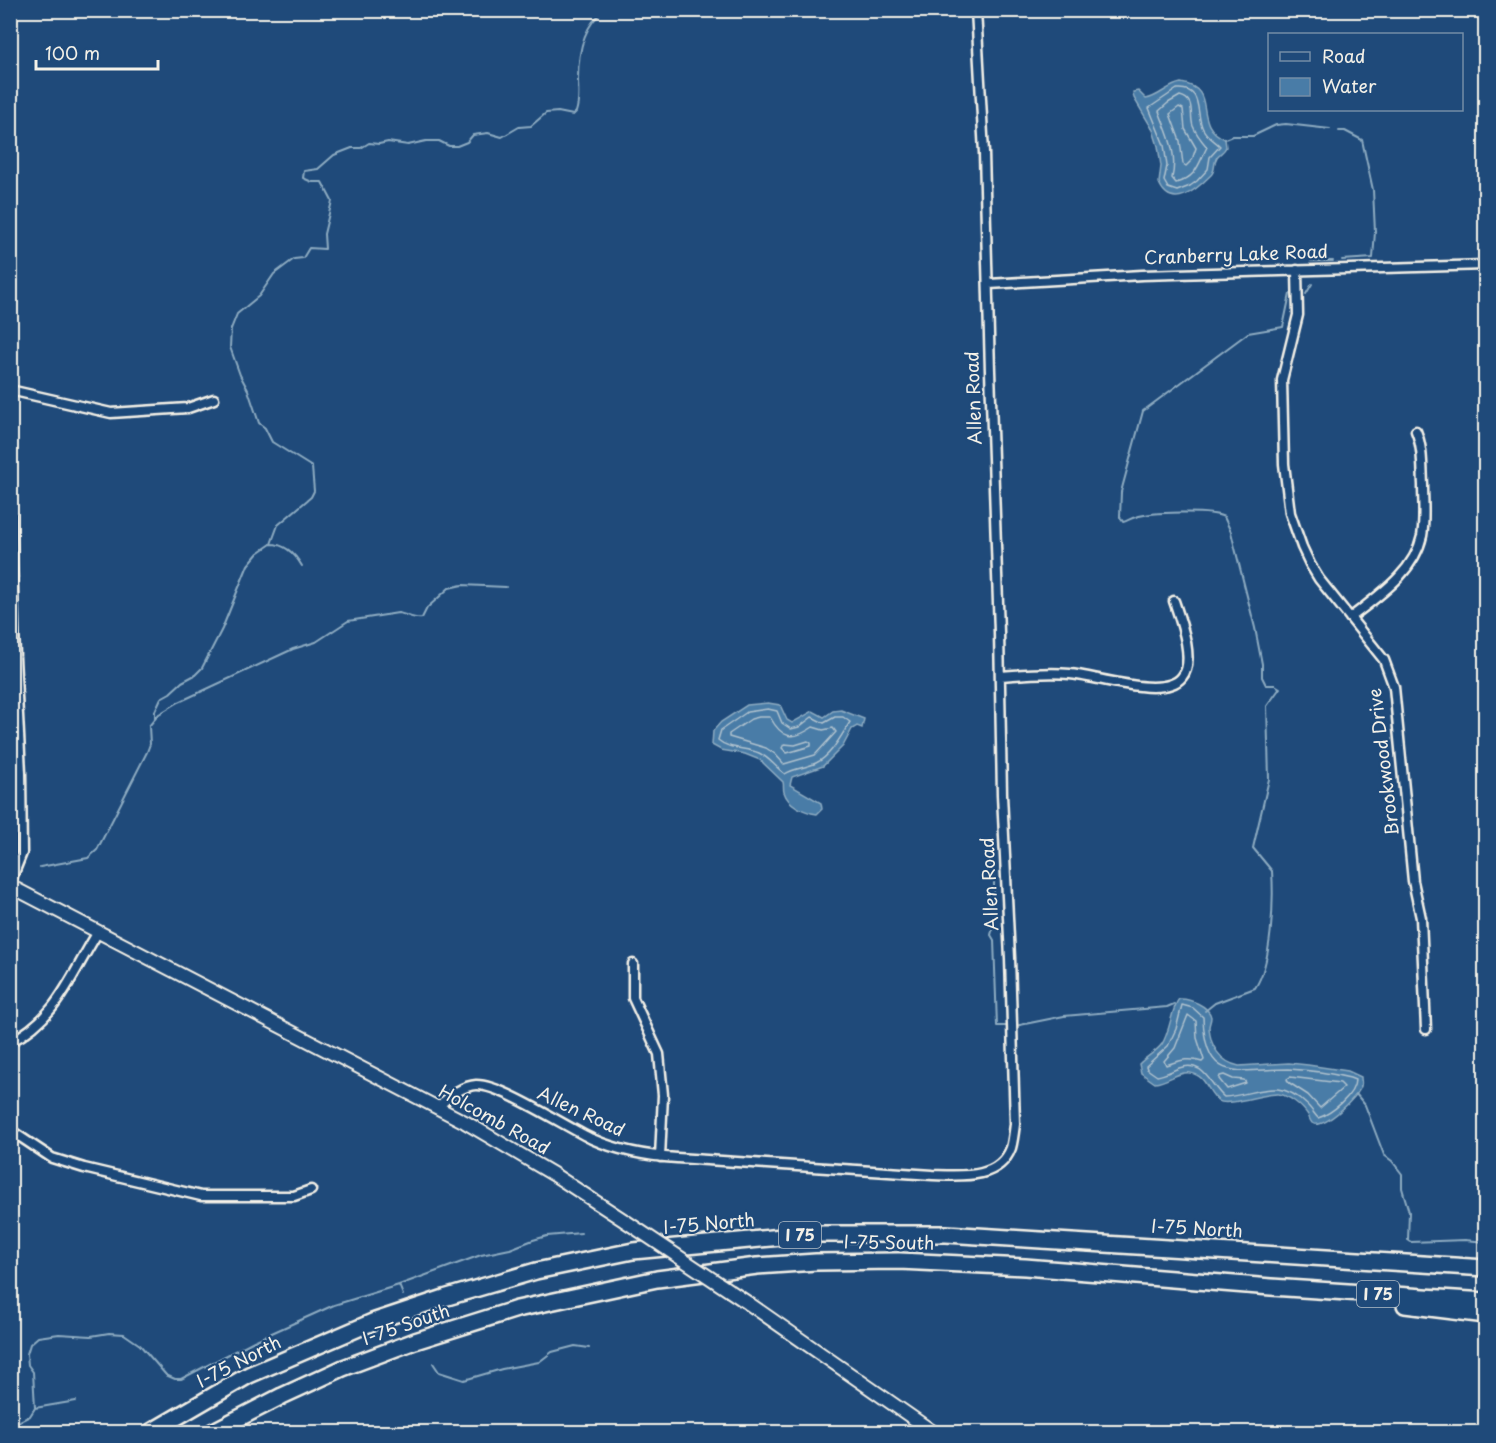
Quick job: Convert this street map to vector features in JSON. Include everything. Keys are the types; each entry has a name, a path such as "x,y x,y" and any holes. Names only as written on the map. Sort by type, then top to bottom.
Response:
{"highway":[{"name":"I-75 North","path":"151,1432 249,1375 375,1321 536,1270 633,1251 813,1234 945,1234 1485,1268"},
{"path":"1415,1262 1458,1258 1485,1259"},
{"name":"I-75 South","path":"212,1432 282,1396 344,1368 415,1341 517,1309 657,1279 757,1266 816,1262 899,1261 1036,1267 1271,1287 1485,1301"},
{"path":"1271,1287 1485,1315"}],"street":[{"name":"Allen Road","path":"437,1108 445,1100 465,1088 475,1085 487,1086 592,1139 617,1149 660,1157 970,1176 992,1170 1004,1161 1011,1147 1015,1125 1010,958 1002,795 1001,676 988,284 976,10"},
{"name":"Cranberry Lake Road","path":"988,284 1142,275 1485,265"},
{"name":"Brookwood Drive","path":"1297,270 1298,315 1282,380 1287,494 1290,513 1302,547 1319,579 1384,660 1394,687 1413,881 1421,918 1425,1029"},
{"path":"10,390 111,413 188,408 214,399"},
{"path":"1350,618 1408,567 1422,536 1424,514 1422,455 1416,431"},
{"path":"10,486 22,852 10,884"},
{"path":"1001,676 1070,674 1136,686 1168,685 1177,682 1185,673 1187,657 1184,628 1174,601"},
{"name":"Holcomb Road","path":"10,884 437,1108 553,1174 748,1303 933,1432"},
{"path":"10,1042 27,1034 49,1014 98,932"},
{"path":"633,964 633,998 659,1054 663,1095 660,1157"},
{"path":"10,1130 52,1158 201,1196 294,1196 311,1190"}],"water":[{"path":"1181,83 1199,92 1209,125 1215,133 1225,139 1226,147 1217,157 1211,175 1192,191 1177,197 1164,192 1159,183 1161,166 1158,146 1153,130 1134,98 1133,92 1138,91 1146,99"},
{"path":"768,703 780,705 787,720 792,723 813,711 824,717 833,711 841,710 864,719 862,728 857,726 852,729 843,746 823,766 792,777 790,785 821,803 822,809 817,814 802,810 789,801 784,792 783,782 760,760 745,754 721,750 712,745 713,731 721,722 747,705"},
{"path":"1179,999 1193,1001 1207,1009 1211,1017 1209,1027 1211,1041 1221,1057 1232,1064 1239,1066 1289,1063 1348,1071 1361,1077 1361,1086 1354,1098 1340,1112 1317,1124 1312,1123 1299,1105 1282,1095 1272,1094 1223,1102 1215,1098 1200,1077 1190,1073 1155,1083 1141,1073 1139,1064 1162,1044"}],"waterway":[{"path":"155,718 155,711 161,698 202,668 222,629 248,565 258,553 271,544 278,525 311,497 314,491 312,467 272,442 265,428 259,423 230,347 231,329 237,314 259,296 274,274 294,259 303,258 309,248 325,249 324,234 332,201 322,182 312,182 303,178 304,171 318,169 334,155 352,148 361,148 369,143 388,142 408,145 439,141 449,146 457,146 467,142 473,135 488,133 502,137 519,127 531,126 546,113 558,112 573,115 578,103 578,69 583,41 592,24 605,10"},
{"path":"1225,139 1232,136 1253,136 1276,125 1286,124 1330,129"},
{"path":"1339,131 1345,131 1362,140 1373,190 1375,232 1373,258 1342,260"},
{"path":"1311,261 1333,261"},
{"path":"1306,294 1312,284"},
{"path":"1205,1011 1215,1003 1255,988 1265,964 1271,932 1272,871 1253,848 1269,779 1267,706 1280,688 1275,685 1266,685 1262,677 1262,664 1255,628 1231,532 1224,517 1207,513 1167,513 1143,515 1123,522 1120,517 1121,492 1143,411 1248,333 1283,327 1290,294"},
{"path":"271,544 289,551 302,566"},
{"path":"40,867 88,858 97,850 147,752 150,744 149,726 159,714 179,702 293,649 316,642 348,621 398,613 422,618 427,608 449,588 462,585 506,587"},
{"path":"994,840 990,867 994,881 994,923 991,935 994,940 997,1026 1009,1026"},
{"path":"1015,1026 1064,1016 1167,1007 1174,1004"},
{"path":"1356,1094 1365,1105 1384,1155 1402,1174 1402,1188 1409,1212 1408,1240 1411,1242 1465,1240 1486,1242"},
{"path":"15,1432 20,1421 30,1416 35,1408 33,1372 28,1365 27,1354 30,1344 38,1337 59,1334 91,1336 109,1333 124,1334 140,1345 166,1375 181,1379 254,1341 334,1305 399,1285 481,1255 510,1249 547,1236 581,1233"},
{"path":"399,1285 403,1295"},
{"path":"433,1363 439,1372 464,1380 502,1369 539,1362 552,1352 575,1346 589,1348"},
{"path":"35,1408 76,1401"}]}
